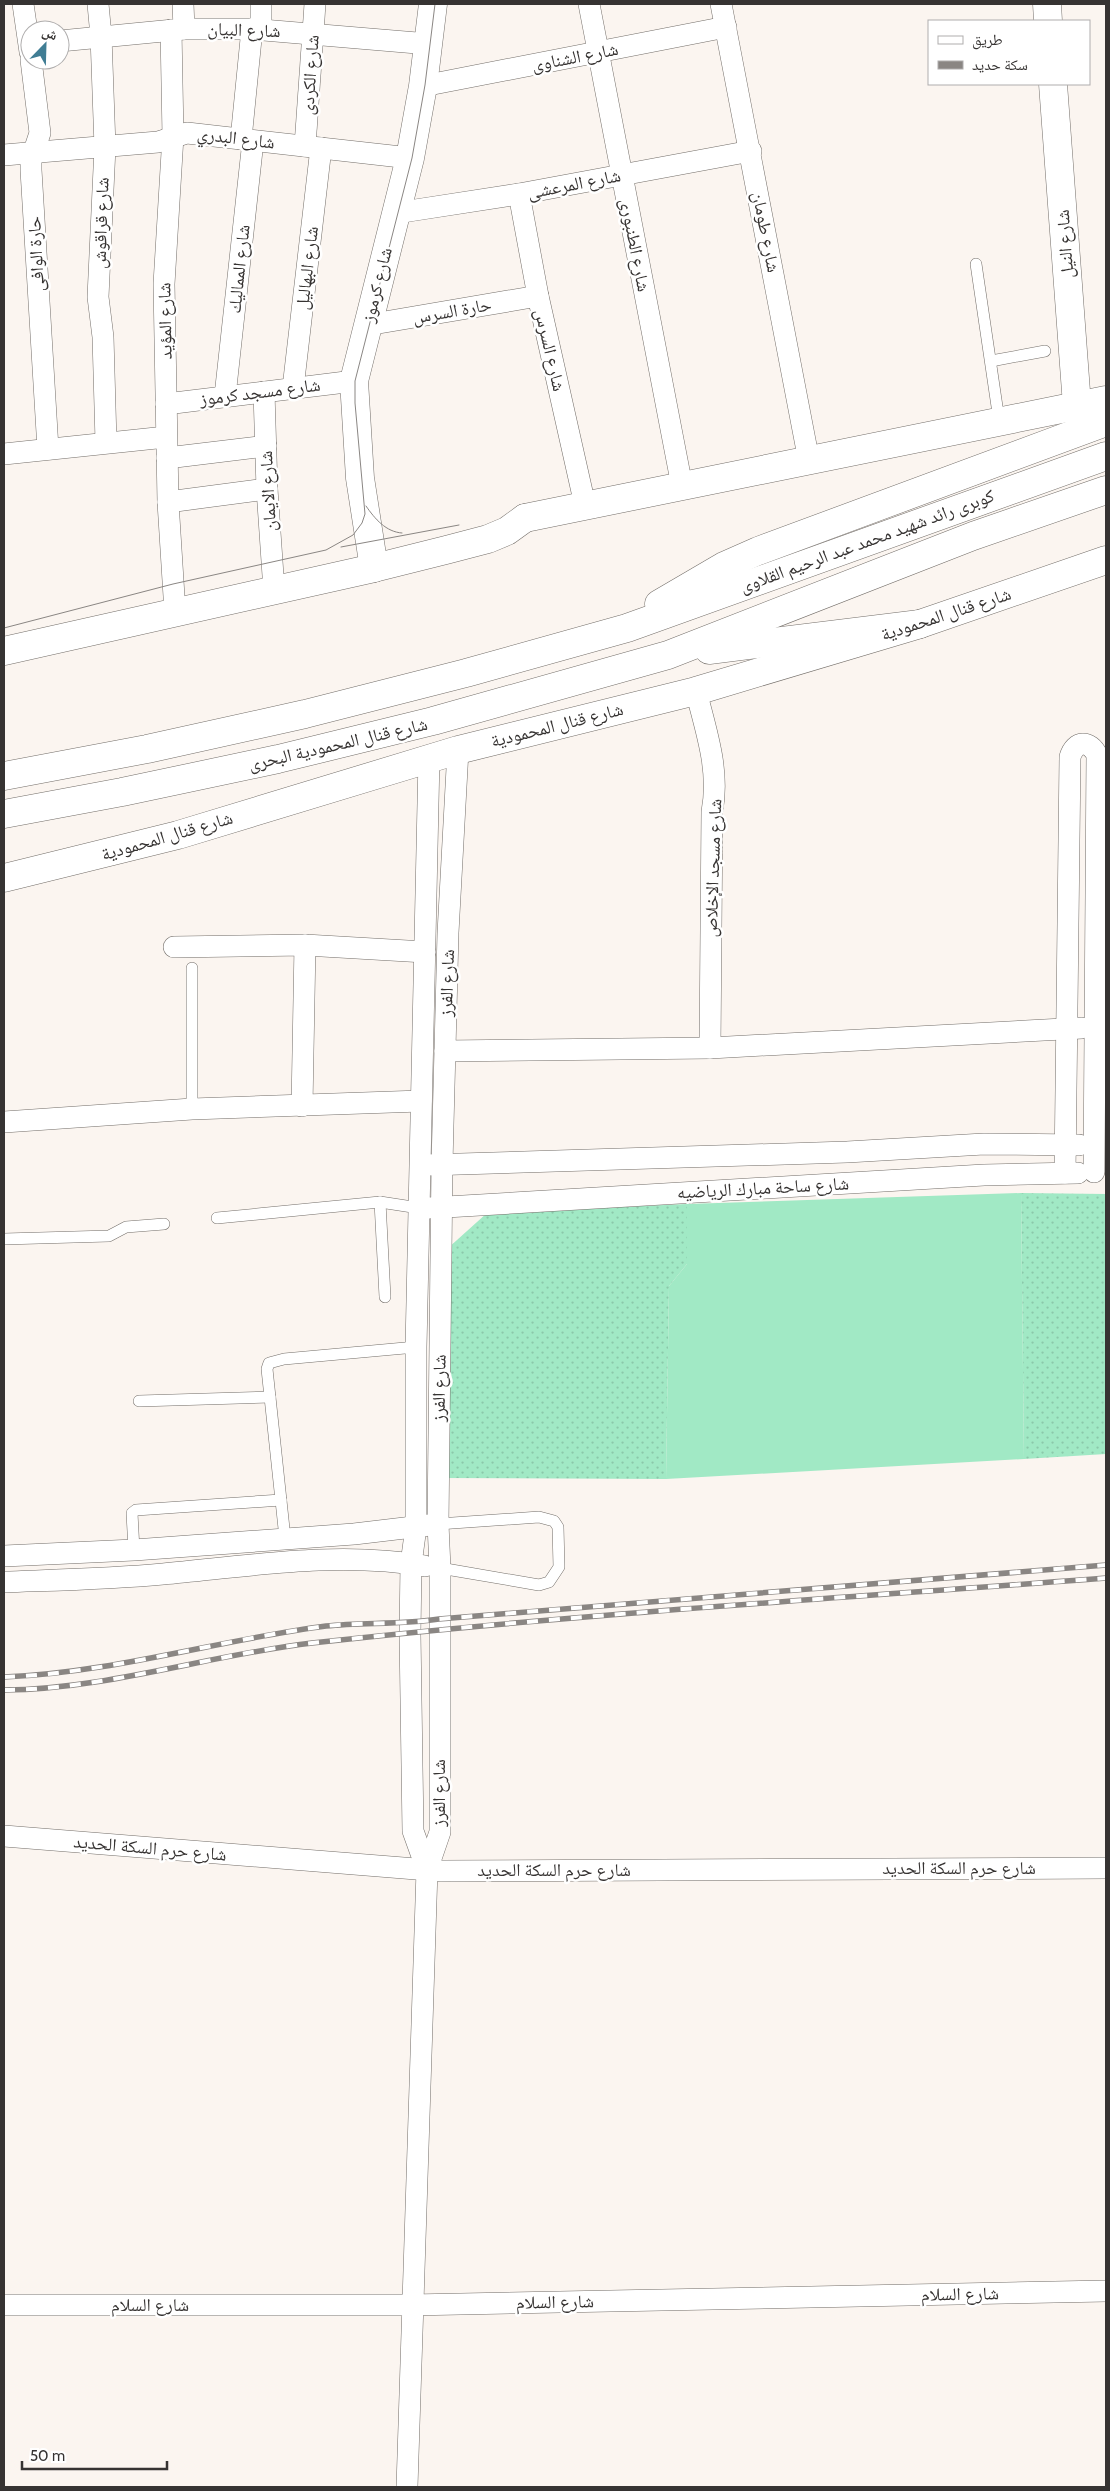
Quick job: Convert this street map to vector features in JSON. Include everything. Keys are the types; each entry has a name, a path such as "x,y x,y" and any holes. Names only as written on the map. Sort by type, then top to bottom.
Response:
{"main road":[{"name":"شارع كرموز","path":"374,568 360,478 354,381 410,158 423,86 433,4"},
{"path":"1047,4 1048,20"},
{"name":"شارع النيل","path":"1053,85 1077,405"},
{"path":"4,651 374,568 488,539 507,531 525,518 809,461 999,420 1106,400"},
{"path":"628,628 691,584 758,551 1106,422"},
{"name":"كوبرى رائد شهيد محمد عبد الرحيم القلاوى","path":"628,628 1106,456"},
{"name":"كوبرى رائد شهيد محمد عبد الرحيم القلاوى","path":"668,655 973,536 1106,490"},
{"name":"شارع قنال المحمودية","path":"4,878 178,835 458,750 696,691 920,624 1106,560"},
{"path":"668,655 920,624"},
{"name":"شارع قنال المحمودية البحرى","path":"4,776 147,749 305,714 466,674 628,628"},
{"name":"شارع قنال المحمودية البحرى","path":"4,814 122,792 278,759 433,721 668,655"}],"street":[{"name":"حارة الوافى","path":"23,4 25,20"},
{"name":"شارع قراقوش","path":"98,4 102,36 105,147 98,297 103,337 106,442"},
{"name":"شارع المؤيد","path":"175,612 166,447 164,284 178,29 183,4"},
{"name":"شارع المماليك","path":"225,396 257,29 262,4"},
{"name":"شارع الكردى","path":"313,147 315,4"},
{"name":"شارع الطنبورى","path":"589,4 682,486"},
{"name":"شارع طومان","path":"721,4 809,461"},
{"name":"شارع الشناوى","path":"423,86 726,27"},
{"name":"شارع البيان","path":"70,40 178,29 257,29 429,44"},
{"name":"حارة الوافى","path":"32,70 40,133 30,170 48,449"},
{"name":"شارع البدري","path":"4,154 158,142 187,132 410,158"},
{"name":"شارع البهاليل","path":"292,388 313,147"},
{"name":"شارع المرعشى","path":"396,213 520,194 751,152"},
{"name":"شارع السرس","path":"520,194 538,296 585,505"},
{"name":"حارة السرس","path":"367,325 538,296"},
{"name":"شارع مسجد كرموز","path":"166,404 354,381"},
{"name":"شارع الايمان","path":"264,392 274,590"},
{"path":"4,454 106,442 166,447 266,446"},
{"path":"168,502 268,489"},
{"name":"شارع مسجد الإخلاص","path":"696,691 715,771 716,790 712,812 710,1048"},
{"path":"1065,1173 1070,757 1072,749 1079,744 1087,744 1094,748 1097,755 1101,979 1095,1028 1100,1172"},
{"name":"شارع الفرز","path":"427,1870 440,1832 440,1568 438,1524 442,1164 448,934 458,750"},
{"name":"شارع الفرز","path":"427,1870 413,1831 410,1634 411,1564 416,1527 419,1165 426,943 429,758"},
{"path":"174,947 426,943 448,934"},
{"path":"302,1106 306,945"},
{"path":"1068,974 1101,979"},
{"path":"445,1051 710,1048 1095,1028"},
{"path":"4,1122 192,1109 421,1101"},
{"name":"شارع ساحة مبارك الرياضيه","path":"419,1165 847,1152 984,1144 1100,1145"},
{"name":"شارع ساحة مبارك الرياضيه","path":"419,1208 984,1175 1100,1172"},
{"path":"4,1556 134,1550 354,1534 438,1524"},
{"path":"354,1534 355,1559"},
{"path":"312,1536 314,1560"},
{"path":"4,1582 137,1577 314,1560 355,1559 440,1568"},
{"name":"شارع حرم السكة الحديد","path":"4,1836 427,1870 1106,1868"},
{"path":"407,2487 411,2305 427,1870"},
{"name":"شارع السلام","path":"4,2305 411,2305 1106,2291"}],"lane":[{"path":"976,264 999,420"},
{"path":"991,361 1045,351"},
{"path":"192,968 192,1109"},
{"path":"380,1202 385,1297"},
{"path":"217,1218 380,1202 419,1208"},
{"path":"4,1239 109,1236 126,1227 164,1224"},
{"path":"285,1538 267,1369 272,1361 416,1347"},
{"path":"139,1401 270,1396"},
{"path":"134,1550 132,1513 136,1510 281,1500"},
{"path":"438,1524 539,1517 554,1521 558,1527 559,1567 549,1582 539,1585 440,1568"}],"green space":[{"path":"1021,1193 1106,1194 1106,1454 1024,1459"},
{"path":"1021,1193 1024,1459 666,1479 669,1286 687,1264 687,1204"},
{"path":"687,1204 687,1264 669,1286 666,1479 439,1478 437,1258 487,1213"}],"tram line":[{"path":"4,628 173,584 326,550 353,535 362,523 365,514 355,403 355,381 412,158 425,85 435,4"},
{"path":"366,506 377,520 386,527 402,533"},
{"path":"341,547 459,525"}],"railway":[{"path":"4,1677 44,1674 125,1663 245,1639 326,1626 411,1622 1106,1565"},
{"path":"4,1690 82,1684 273,1648 312,1643 510,1623 1106,1578"}]}
